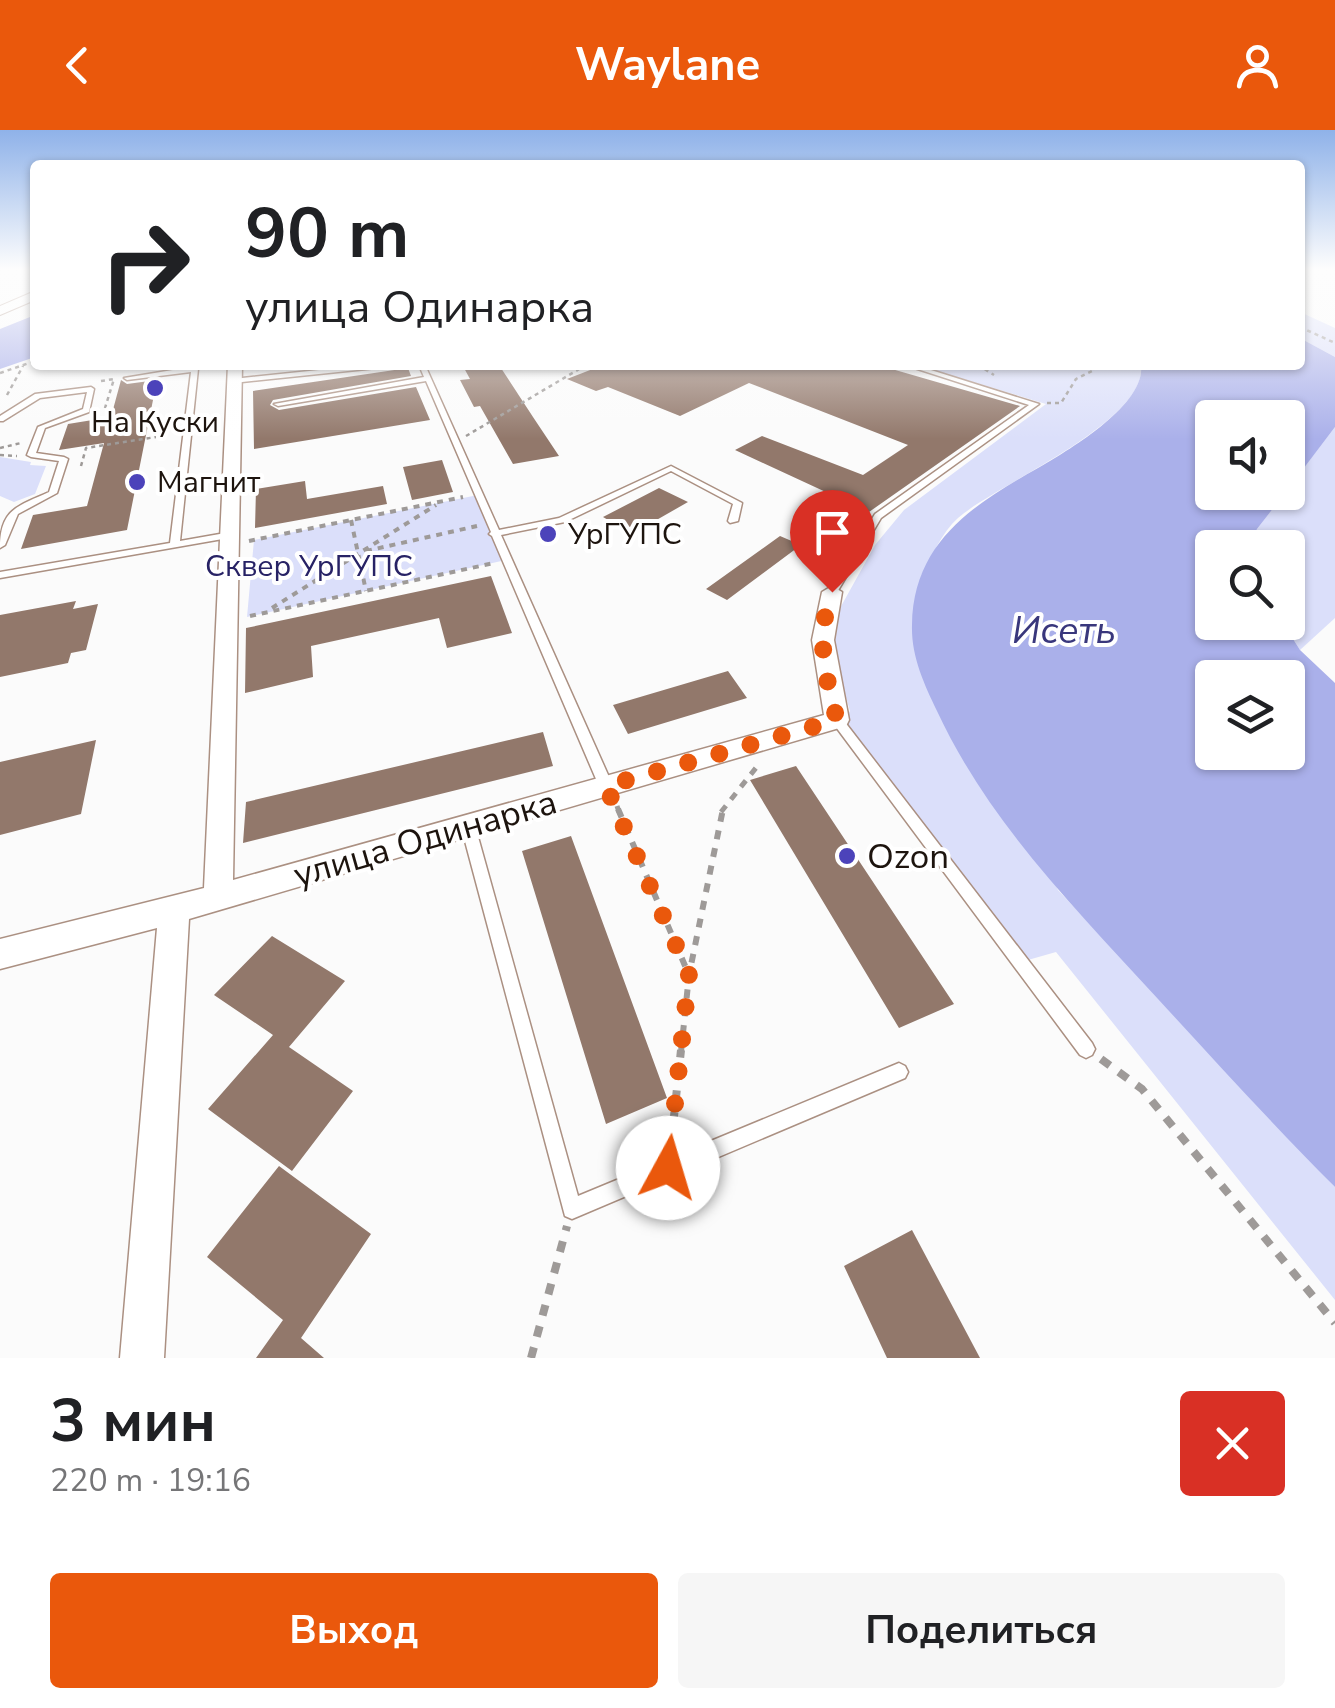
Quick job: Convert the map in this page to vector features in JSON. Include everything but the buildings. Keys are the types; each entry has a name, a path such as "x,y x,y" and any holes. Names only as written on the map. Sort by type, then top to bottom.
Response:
{"street":[{"path":"218,898 234,373"},
{"path":"832,592 822,619 822,659 837,720"},
{"name":"улица Одинарка","path":"0,954 218,898 837,720"},
{"path":"142,1358 174,910"}],"lane":[{"path":"127,378 176,370"},
{"path":"175,544 195,370"},
{"path":"234,373 291,370"},
{"path":"424,370 606,786"},
{"path":"832,592 878,516 1035,404 924,370"},
{"path":"278,404 428,378"},
{"path":"0,419 38,396 91,390 86,410 42,427 32,452 35,457 64,459 53,493 12,517 0,545"},
{"path":"492,529 562,520 672,468 738,503 733,521"},
{"path":"0,512 12,517"},
{"path":"0,575 175,544 231,540"},
{"path":"837,720 1086,1049"},
{"path":"468,826 572,1209 898,1072"}],"path":[{"path":"1305,328 1335,343"},
{"path":"0,374 30,364"},
{"path":"8,393 23,366"},
{"path":"455,442 577,370"},
{"path":"1042,404 1061,402 1076,378 1094,370"},
{"path":"145,439 156,438"},
{"path":"231,540 478,494"},
{"path":"266,613 440,502"},
{"path":"351,520 366,591"},
{"path":"358,553 492,529"},
{"path":"228,622 506,560"},
{"path":"668,1168 689,975 720,814 763,758"},
{"path":"606,786 689,975"},
{"path":"1086,1049 1142,1089 1335,1323"},
{"path":"530,1358 572,1209"}],"green space":[{"path":"1305,325 1335,328 1335,357 1305,341"},
{"path":"933,370 1140,370 1137,387 1096,430 958,518 921,576 1058,890 1335,1187 1335,1300 1056,952 1028,960 843,721 850,711 835,660 834,619 875,545 904,510 1046,404"},
{"path":"1335,427 1335,618 1300,650 1294,640 1305,640 1305,530 1257,530 1272,510 1305,510 1305,466"},
{"path":"0,457 46,466 35,494 14,502 0,496"},
{"name":"Сквер УрГУПС","path":"478,495 506,560 247,617 254,540"}],"water":[{"path":"30,325 30,359 0,369 0,329"},
{"name":"Исеть","path":"1305,341 1335,357 1335,427 1305,467 1305,400 1195,400 1195,510 1272,510 1257,530 1195,530 1195,640 1294,640 1335,683 1335,1187 1245,1094 1036,863 958,752 919,670 912,636 915,596 935,548 970,512 1102,425 1131,396 1140,370 1305,370"}],"place":[{"name":"На Куски","path":"155,388"},
{"name":"Магнит","path":"137,482"},
{"name":"УрГУПС","path":"548,534"},
{"name":"Ozon","path":"847,856"}],"route":[{"path":"668,1168 689,975 606,786 837,720 822,659 822,619 832,592"}]}
